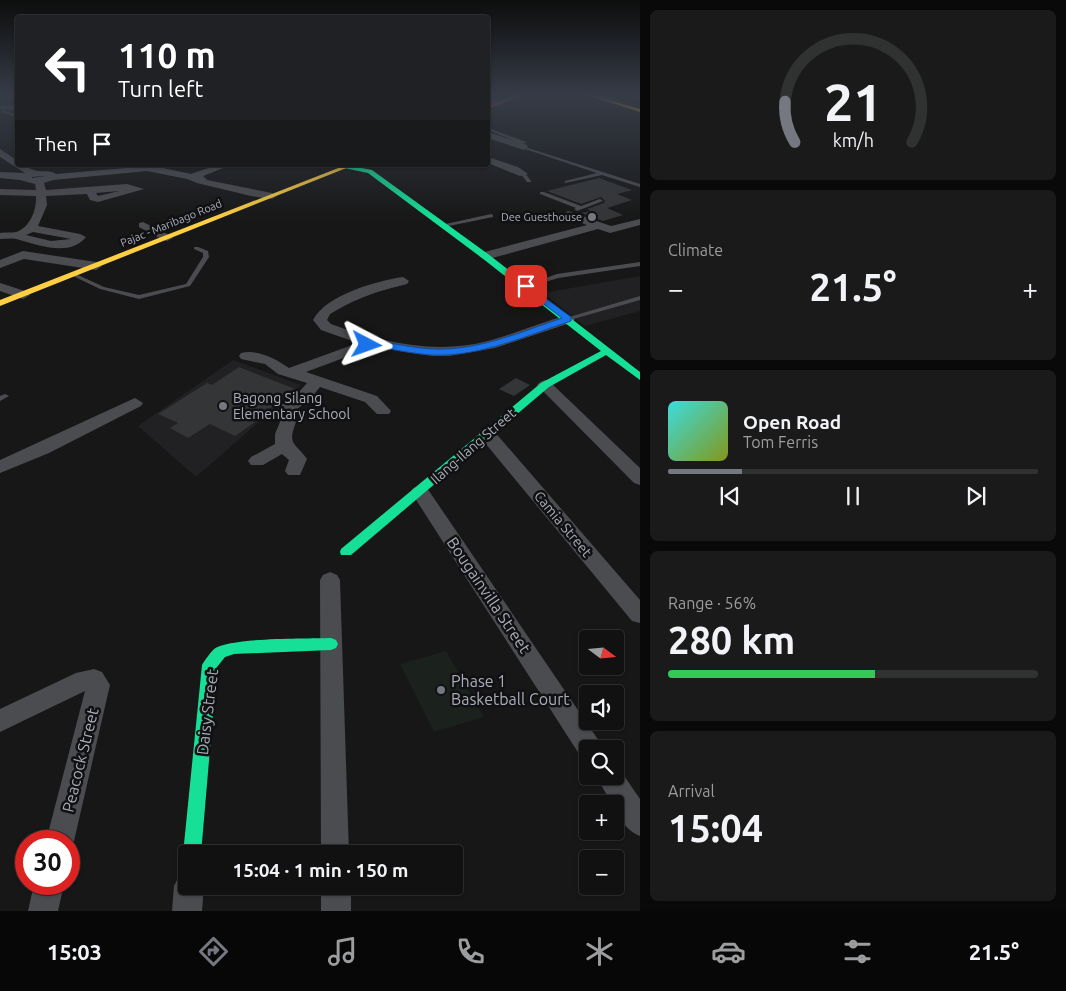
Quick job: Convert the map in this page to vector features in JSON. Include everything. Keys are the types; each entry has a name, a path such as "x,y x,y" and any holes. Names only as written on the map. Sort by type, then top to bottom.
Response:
{"street":[{"path":"493,137 524,145"},
{"path":"0,152 4,159 15,166"},
{"path":"490,161 515,168 526,177"},
{"path":"0,236 19,235 31,228 42,199 33,178 16,167"},
{"path":"0,175 33,178 52,177 143,167"},
{"path":"156,167 191,177 199,183 215,184 246,194 272,196"},
{"path":"191,177 220,167"},
{"name":"Pajac - Maribago Road","path":"0,303 346,167"},
{"path":"369,168 526,286 640,377"},
{"path":"0,192 15,192 18,198 30,203 42,199 90,191"},
{"path":"246,194 248,207"},
{"path":"578,208 568,213 597,226 616,230 640,222"},
{"path":"143,225 167,238"},
{"path":"485,256 597,226"},
{"path":"19,235 22,239 62,245 72,243 80,237 31,228"},
{"path":"0,264 23,254 96,266"},
{"path":"402,281 385,283 366,290 324,312 320,316 320,320 326,327 372,343 432,352 449,352 490,345 568,319"},
{"path":"0,287 23,295"},
{"path":"289,373 372,343"},
{"name":"Ilang-Ilang Street","path":"346,552 420,492 545,385 607,351"},
{"path":"246,356 270,361 278,368 289,373 371,399 383,411"},
{"path":"294,471 298,459 284,446 283,434 288,422 283,414 317,382"},
{"path":"545,385 640,479"},
{"path":"0,467 43,449 135,403"},
{"name":"Camia Street","path":"487,434 640,614"},
{"path":"257,461 284,446"},
{"name":"Bougainvilla Street","path":"420,492 584,740"},
{"path":"330,580 335,845"},
{"name":"Daisy Street","path":"193,845 210,665 220,653 233,648 330,644"},
{"name":"Peacock Street","path":"0,721 84,680 94,679 98,685 63,830"},
{"path":"615,785 640,823"},
{"path":"43,911 47,895"},
{"path":"187,911 188,895"},
{"path":"336,895 336,911"}],"lane":[{"path":"505,137 640,186"},
{"path":"567,182 603,173"},
{"path":"542,193 578,208 600,201"},
{"path":"444,224 492,216"},
{"path":"74,275 102,288 139,298 188,285 206,257 206,252 196,248"},
{"path":"526,286 557,276 640,264"},
{"path":"568,319 640,298"}],"shaded area":[{"path":"640,276 640,311 585,326 543,293"},
{"name":"Bagong Silang Elementary School","path":"233,360 301,385 196,477 138,426"},
{"name":"Phase 1 Basketball Court","path":"446,651 484,717 434,732 400,664"}],"building":[{"path":"599,178 632,190 617,194 632,200 607,208 623,215 603,221 581,213 591,211 587,209 604,203 605,201 601,197 581,204 547,191"},
{"path":"239,367 295,389 264,413 267,414 235,436 210,424 188,438 170,428 178,423 158,414 207,383 212,385"},
{"path":"516,378 530,385 514,396 499,389"}],"traffic: fast":[{"path":"346,167 370,171 485,256 640,377"},
{"path":"346,552 545,385 607,351"},
{"path":"193,845 210,665 220,653 233,648 331,644"}],"traffic: slow":[{"path":"0,303 346,167"}],"place":[{"name":"Dee Guesthouse","path":"592,217"},
{"name":"Bagong Silang Elementary School","path":"223,406"},
{"name":"Phase 1 Basketball Court","path":"441,690"}],"route":[{"path":"367,345 372,343 432,352 449,352 490,345 568,319 526,286"}]}
